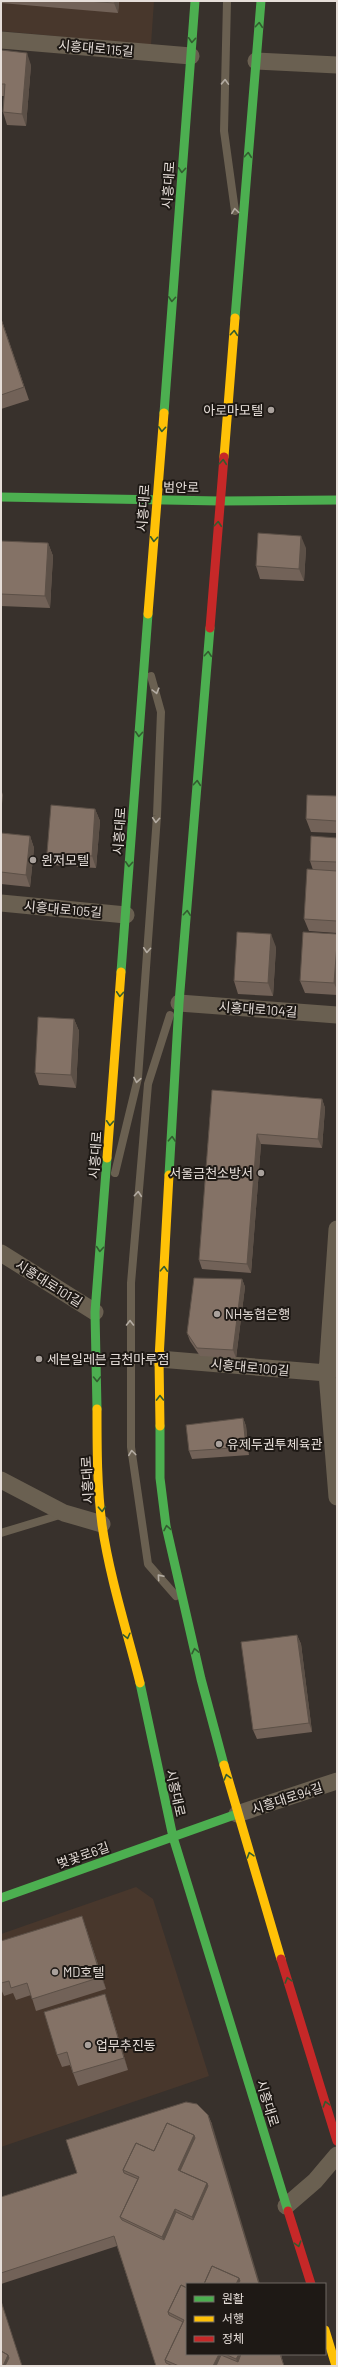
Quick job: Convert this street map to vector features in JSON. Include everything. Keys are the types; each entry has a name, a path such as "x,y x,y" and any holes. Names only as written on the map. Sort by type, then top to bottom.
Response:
{"main road":[{"name":"시흥대로","path":"195,1 95,1312 98,1446 102,1524 173,1837 311,2283"},
{"path":"261,1 179,1003 159,1360 160,1478 166,1526 201,1679 237,1814 337,2141"},
{"name":"범안로","path":"1,498 220,501 337,500"},
{"name":"벚꽃로6길","path":"1,1898 237,1814"},
{"path":"326,2333 336,2366"}],"street":[{"name":"시흥대로115길","path":"1,40 191,56"},
{"path":"256,61 337,65"},
{"name":"시흥대로105길","path":"1,903 126,915"},
{"name":"시흥대로104길","path":"179,1003 337,1015"},
{"path":"337,1228 332,1369 337,1497"},
{"name":"시흥대로101길","path":"2,1255 95,1312"},
{"name":"시흥대로100길","path":"159,1360 332,1369"},
{"path":"1,1480 64,1513 102,1524"},
{"name":"시흥대로94길","path":"237,1814 337,1782"},
{"path":"286,2206 315,2181 337,2155"}],"lane":[{"path":"227,1 224,131 240,250"},
{"path":"103,1210 120,1156 138,1078 156,824 161,712 145,654"},
{"path":"181,980 148,1084 131,1283 131,1447 148,1564 185,1607"},
{"path":"1,1533 64,1513"}],"shaded area":[{"path":"1,1 154,1 151,45 1,31"},
{"path":"136,1887 153,1899 209,2076 1,2147 1,1934"}],"building":[{"path":"87,1 115,1 114,3"},
{"path":"1,50 27,53 22,114 3,112 5,84 1,84"},
{"path":"1,319 24,387 1,395"},
{"path":"258,533 301,536 299,569 256,566"},
{"path":"1,541 48,543 45,596 1,594"},
{"path":"307,795 337,796 337,821 306,819"},
{"path":"51,805 95,809 92,856 47,853"},
{"path":"1,833 30,836 26,875 1,872"},
{"path":"311,836 337,838 337,862 310,861"},
{"path":"307,869 337,871 337,921 304,919"},
{"path":"237,932 271,934 268,983 234,981"},
{"path":"303,932 337,934 334,983 300,981"},
{"path":"38,1017 74,1019 71,1075 35,1073"},
{"path":"212,1090 322,1099 318,1139 257,1134 247,1264 199,1260"},
{"name":"NH농협은행","path":"194,1278 242,1279 233,1350 197,1348 187,1333"},
{"name":"유제두권투체육관","path":"243,1418 246,1447 189,1451 186,1425"},
{"path":"297,1635 309,1723 253,1730 241,1642"},
{"path":"82,1916 101,1977 32,1999 27,1983 11,1988 9,1981 1,1983 1,1941"},
{"name":"업무추진동","path":"105,1994 124,2058 73,2073 67,2052 57,2055 44,2012"},
{"path":"186,2102 197,2104 208,2115 259,2283 239,2283 239,2278 212,2266 204,2283 186,2283 186,2288 181,2285 168,2312 169,2315 183,2322 165,2360 166,2363 173,2366 156,2366 114,2236 1,2273 1,2197 77,2173 66,2140","holes":["167,2123 194,2135 195,2138 180,2171 207,2183 208,2186 193,2220 176,2212 164,2240 122,2220 120,2217 138,2179 124,2173 123,2170 136,2143 154,2151"]},
{"path":"167,2123 194,2135 178,2170 207,2183 192,2217 175,2209 162,2237 120,2217 139,2177 123,2170 136,2143 154,2151"},
{"path":"212,2266 239,2278 236,2283 204,2283"},
{"path":"181,2285 186,2288 186,2355 218,2355 213,2366 179,2366 165,2360 184,2320 168,2312"},
{"path":"1,2301 22,2366 5,2366 9,2358 8,2355 1,2351"},
{"path":"1,2351 8,2355 3,2366 1,2366"},
{"path":"221,2355 238,2362 241,2355 280,2355 284,2366 216,2366"},
{"path":"227,2355 238,2355 236,2359"}],"traffic: fast":[{"path":"164,413 195,1"},
{"path":"235,318 261,1"},
{"path":"1,497 220,501 337,500"},
{"path":"121,972 148,614"},
{"path":"169,1175 179,1003 210,628"},
{"path":"97,1409 95,1312 107,1158"},
{"path":"160,1426 160,1478 166,1526 201,1679 224,1765"},
{"path":"140,1683 173,1837 288,2211"},
{"path":"1,1898 237,1814"}],"traffic: slow":[{"path":"224,457 235,318"},
{"path":"148,614 164,413"},
{"path":"107,1158 121,972"},
{"path":"160,1426 159,1359 169,1175"},
{"path":"97,1409 98,1482 100,1511 105,1545 140,1683"},
{"path":"224,1765 281,1959"},
{"path":"326,2333 336,2366"}],"traffic: jam":[{"path":"210,628 224,457"},
{"path":"281,1959 337,2141"},
{"path":"288,2211 311,2283"}],"place":[{"name":"아로마모텔","path":"271,410"},
{"name":"윈저모텔","path":"33,860"},
{"name":"서울금천소방서","path":"261,1173"},
{"name":"NH농협은행","path":"217,1314"},
{"name":"세븐일레븐 금천마루점","path":"39,1359"},
{"name":"유제두권투체육관","path":"219,1444"},
{"name":"MD호텔","path":"55,1972"},
{"name":"업무추진동","path":"88,2045"}]}
